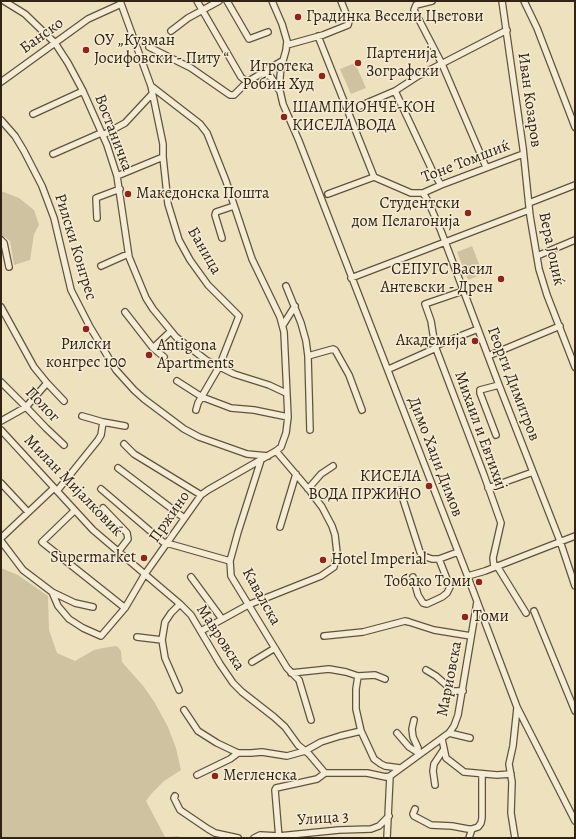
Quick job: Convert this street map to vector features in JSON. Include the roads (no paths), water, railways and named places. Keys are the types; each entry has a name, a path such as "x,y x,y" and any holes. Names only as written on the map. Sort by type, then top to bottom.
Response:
{"street":[{"path":"1,8 4,1"},
{"name":"Востаничка","path":"4,1 25,14 55,43 83,91 102,134 117,176 128,254 147,301 171,332 194,352 234,374 269,385 286,393"},
{"path":"197,1 241,77 247,82"},
{"path":"171,31 188,18 219,1"},
{"path":"227,1 249,39 268,32"},
{"path":"272,1 282,24 287,46 280,72 280,92"},
{"path":"287,46 342,28 349,24 340,1"},
{"path":"432,1 416,5 414,10 442,64 486,167"},
{"name":"Иван Козаров","path":"502,1 529,206"},
{"path":"524,1 537,28 575,127"},
{"path":"120,3 152,86"},
{"name":"Банско","path":"1,82 88,19 120,3"},
{"path":"348,111 395,91 506,30"},
{"path":"318,36 374,177 328,194"},
{"path":"149,47 191,68 230,95 234,95 247,82 283,60"},
{"path":"262,73 272,77 280,92"},
{"name":"Баница","path":"152,86 152,94 161,129 168,204 179,240 190,260 208,285 240,316 219,366"},
{"name":"Пржино","path":"52,592 58,606 68,619 82,628 101,636 104,635 201,495 276,451 281,447 285,439 288,417 283,325 276,306 252,259 223,174 207,133 200,124 152,86"},
{"path":"33,114 83,91"},
{"path":"395,91 432,170 441,185"},
{"name":"Димо Хаџи Димов","path":"280,92 281,98 468,576 517,707 575,821"},
{"path":"52,154 125,123 152,94"},
{"name":"Рилски Конгрес","path":"1,120 15,136 42,186 54,218 71,290 90,327 116,370 144,399 184,429 199,437 247,454 268,456"},
{"name":"Тоне Томшиќ","path":"374,177 411,193 423,193 486,167 523,154"},
{"path":"117,176 163,157"},
{"path":"352,278 445,242 575,185"},
{"path":"97,218 96,198 120,189"},
{"name":"Георги Димитров","path":"423,193 428,201 445,242 560,541 575,586"},
{"path":"222,238 215,215 216,212 234,206"},
{"name":"Вера Јоциќ","path":"529,206 542,280 575,366"},
{"path":"1,240 4,243 9,267"},
{"path":"537,256 575,240"},
{"path":"101,266 128,254"},
{"path":"286,286 304,331 308,356 310,430"},
{"name":"Михаил и Евтихиј","path":"463,291 425,304 431,321 435,347 501,523 493,558 495,567"},
{"path":"283,325 295,306"},
{"path":"1,307 3,316 34,366 64,401"},
{"path":"125,312 154,348 164,357"},
{"path":"488,356 560,326"},
{"path":"389,369 435,347 478,330"},
{"path":"154,348 171,332"},
{"path":"308,356 333,348 336,350 349,375 362,410"},
{"path":"196,410 219,366"},
{"path":"177,381 202,397 231,408 254,410 288,417"},
{"name":"Полог","path":"1,382 64,445"},
{"path":"1,421 26,407 47,383"},
{"path":"496,435 480,390 499,385"},
{"path":"82,416 125,426"},
{"path":"93,607 76,603 52,592 23,570 1,540 28,512 55,490 98,440 101,435 104,422"},
{"name":"Милан Мијалковиќ","path":"1,430 74,511 93,530 145,574"},
{"path":"124,444 134,454 201,495"},
{"path":"201,631 248,605 321,576 334,567 337,553 334,530 322,507 276,451"},
{"name":"Рилски Конгрес","path":"247,454 255,463"},
{"name":"Кавалска","path":"261,460 230,561 231,576 291,673 300,682 311,720"},
{"path":"308,489 321,474 334,466"},
{"path":"118,468 184,518"},
{"path":"488,488 533,472"},
{"path":"280,527 296,474"},
{"path":"1,483 28,512"},
{"path":"101,489 158,539 230,561"},
{"path":"400,490 420,553 423,556 432,559 439,559 458,552"},
{"path":"103,508 127,533 128,539 118,552"},
{"path":"74,511 42,542 124,608"},
{"path":"468,576 575,536"},
{"path":"413,577 422,603 427,604 448,593 450,587 439,559"},
{"path":"495,567 526,613"},
{"name":"Мавровска","path":"145,574 192,615 220,664 234,683 242,692 274,717 305,751"},
{"path":"190,576 222,619"},
{"name":"Мариовска","path":"390,776 419,753 449,733 456,721 463,690 477,602"},
{"path":"179,690 165,658 162,640 165,622 180,604"},
{"path":"534,611 575,711"},
{"path":"324,636 363,632 405,622 434,630 471,636"},
{"name":"Мариовска","path":"472,628 476,624 480,623 486,626"},
{"path":"137,637 162,640"},
{"path":"252,662 275,648"},
{"path":"291,673 329,669 358,676 375,675 385,679"},
{"path":"426,670 436,676 453,691 463,690"},
{"path":"358,676 356,689 356,709 361,731 377,762 385,766 400,768"},
{"path":"515,838 511,813 512,782 509,764 513,746 517,707"},
{"path":"184,710 198,731 217,744 238,753 262,752 287,756 305,751 321,742 361,731"},
{"path":"414,720 413,734 419,753"},
{"path":"449,733 470,738"},
{"path":"397,734 409,746 419,753"},
{"path":"442,738 446,758 464,772 497,775 511,774"},
{"path":"435,785 433,771 434,764 444,748"},
{"path":"305,751 325,774"},
{"path":"198,776 230,759 238,753"},
{"path":"279,837 276,788 318,779 325,774 367,773 386,777 390,776 387,838"},
{"path":"415,809 413,814 414,816 427,824 472,829 478,827 481,823 482,774"},
{"path":"175,796 174,798 180,810 208,829 215,833 238,838"},
{"name":"Улица 3","path":"254,838 260,835 279,837 338,830 371,829 379,826 389,816"},
{"path":"469,838 472,829"}],"place":[{"name":"Градинка Весели Цветови","path":"298,17"},
{"name":"ОУ „Кузман Јосифовски - Питу “","path":"86,50"},
{"name":"Партенија Зографски","path":"358,63"},
{"name":"Игротека Робин Худ","path":"322,76"},
{"name":"ШАМПИОНЧЕ-КОН КИСЕЛА ВОДА","path":"284,117"},
{"name":"Македонска Пошта","path":"128,194"},
{"name":"Студентски дом Пелагонија","path":"468,213"},
{"name":"СЕПУГС Васил Антевски - Дрен","path":"501,279"},
{"name":"Рилски конгрес 100","path":"86,329"},
{"name":"Академија","path":"475,341"},
{"name":"Antigona Apartments","path":"149,355"},
{"name":"КИСЕЛА ВОДА ПРЖИНО","path":"429,486"},
{"name":"Supermarket","path":"144,558"},
{"name":"Hotel Imperial","path":"323,560"},
{"name":"Тобако Томи","path":"479,582"},
{"name":"Томи","path":"465,617"},
{"name":"Мегленска","path":"215,776"}]}
